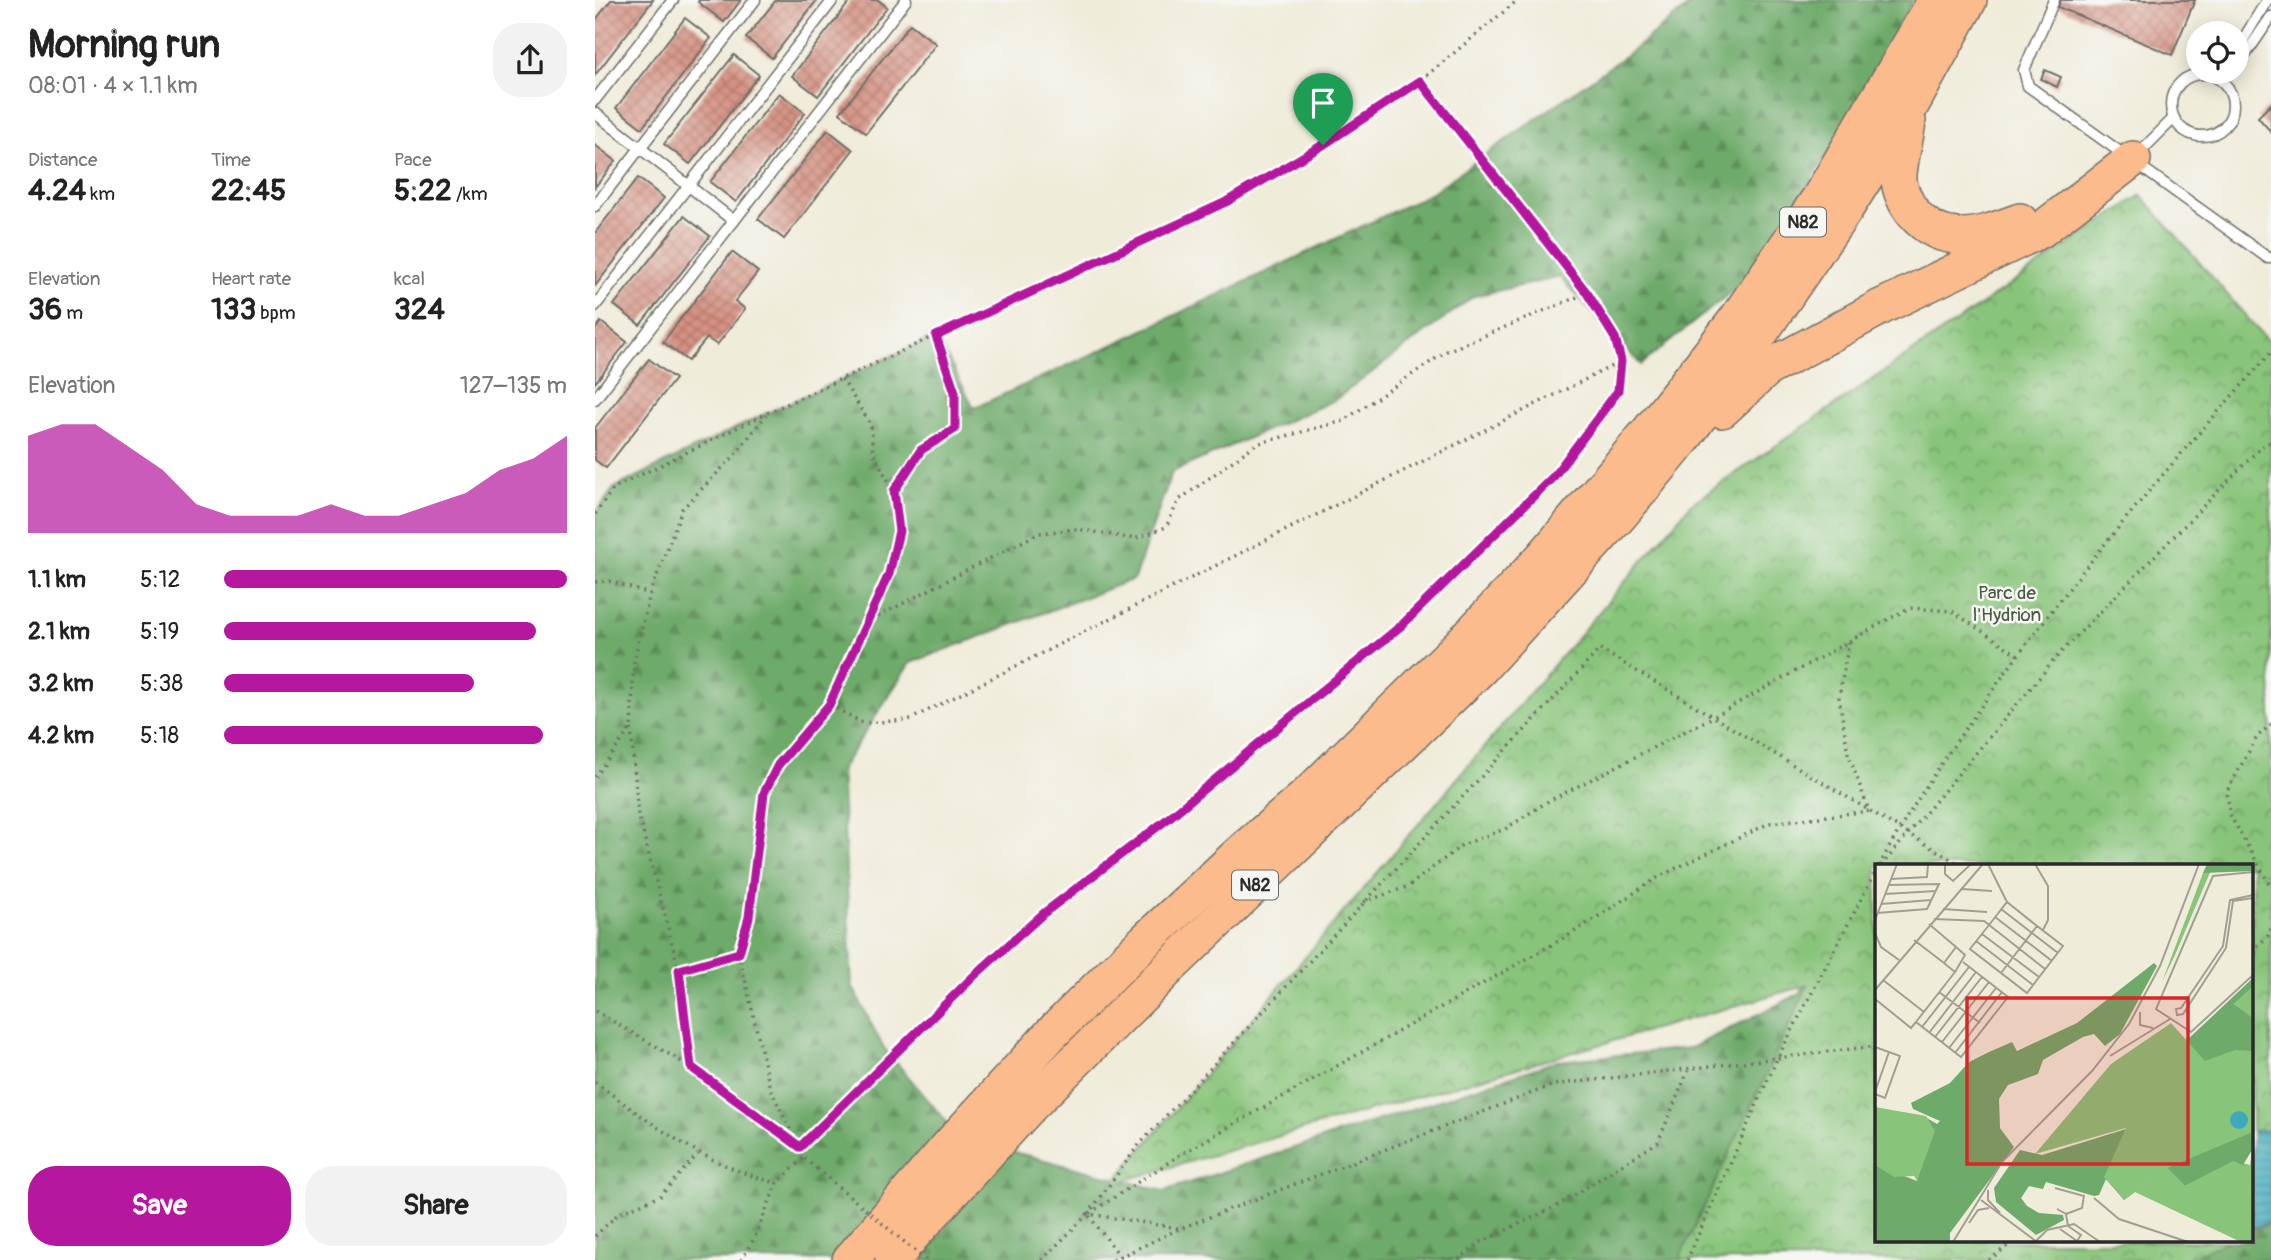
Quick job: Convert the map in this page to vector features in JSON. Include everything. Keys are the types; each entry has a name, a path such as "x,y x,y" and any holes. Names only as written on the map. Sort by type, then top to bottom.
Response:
{"highway":[{"name":"N82","path":"851,1260 955,1139 1071,1014 1231,860 1314,788 1463,642 1543,557 1650,430 1736,320 1820,197 1936,0"},
{"name":"N82","path":"893,1260 1031,1105 1173,964 1480,669 1621,514 1683,439 1806,266 1910,107 1969,0"},
{"path":"1910,107 1899,178 1907,206 1926,227 1956,237 1989,233 2023,220 2089,176 2133,159"},
{"path":"1683,439 1731,404 1768,368 1881,307 2041,230 2133,159"},
{"path":"865,1260 903,1213 955,1139"}],"lane":[{"path":"595,100 673,0"},
{"path":"595,206 755,0"},
{"path":"595,306 833,0"},
{"path":"595,399 906,0"},
{"path":"2054,0 2024,70 2028,86 2267,258 2271,258"},
{"path":"2249,30 2267,0"},
{"path":"2249,49 2271,17"},
{"path":"2186,80 2178,85 2171,101 2174,118 2187,132 2196,136 2206,136 2224,128 2233,114 2234,103 2226,84"},
{"path":"595,113 734,220"},
{"path":"2133,159 2174,118"}],"path":[{"path":"595,514 614,488 767,413 1226,202 1323,145 1420,81 1518,0"},
{"path":"800,1147 974,976 1044,913 1165,821 1402,625 1554,476 1618,391 1621,361 1615,338 1587,293 1420,81"},
{"path":"869,621 1039,533 1077,529 1135,539 1166,527 1179,500 1256,444 1343,421 1447,351 1587,293"},
{"path":"894,491 921,450 955,429 955,392 936,336"},
{"path":"1881,864 1899,829 1951,748 2018,655 2173,462 2271,353"},
{"path":"829,705 863,723 909,720 1621,361"},
{"path":"842,379 871,425 873,453 894,491 899,531 889,574 829,705 778,765 764,793 749,917 739,953 770,1088 804,1158 926,1260"},
{"path":"691,1067 679,970 638,813 631,728 633,661 650,594 683,509 734,456 767,413"},
{"path":"1882,864 2061,652 2265,444 2271,442"},
{"path":"595,582 609,581 650,594"},
{"path":"1362,902 1409,886 1462,845 1505,830 1547,802 1713,717 1909,608 1952,611 2018,655"},
{"path":"1849,642 1839,698 1848,753 1869,811"},
{"path":"1042,1260 1088,1214 1138,1146 1600,649 1959,864"},
{"path":"2271,724 2257,737 2227,791 2229,814 2271,887"},
{"path":"595,778 631,728"},
{"path":"1088,1214 1183,1153 1571,934 1660,876 1770,823 1869,811"},
{"path":"1688,1260 1777,1059 1875,875"},
{"path":"2253,950 2270,934 2271,926"},
{"path":"679,970 739,953"},
{"path":"595,1011 691,1067 800,1147"},
{"path":"1113,1260 1181,1228 1553,1085 1875,1046"},
{"path":"1459,1260 1479,1242 1557,1206 1658,1142 1688,1070"},
{"path":"595,1082 655,1127 698,1154 748,1176 777,1183"},
{"path":"595,1236 618,1214 660,1196 698,1154"},
{"path":"741,1260 756,1235 777,1183 804,1158"},
{"path":"1088,1214 1181,1228"},
{"path":"1088,1214 1122,1258"},
{"path":"1989,1260 2013,1242"}],"green space":[{"path":"1696,0 1913,0 1862,99 1753,274 1641,365 1560,277 1474,296 1335,400 1172,472 1134,579 910,663 841,769 852,986 883,1047 951,1127 837,1260 595,1260 595,514 614,488 767,413 936,336 974,408 1428,195 1632,51"},
{"name":"Parc de l'Hydrion","path":"2141,195 2271,345 2271,1223 2253,1231 2253,864 1875,864 1875,1242 2227,1242 2183,1260 1679,1260 1808,985 1112,1184 1691,504"},
{"path":"1875,885 1875,1242 2253,1242 2253,1228 2271,1222 2271,1260 922,1260 1002,1149 1164,1191 1557,1061 1691,1048 1799,994"}],"water":[{"path":"2271,1130 2271,1222 2253,1228 2253,1131"}],"building":[{"path":"611,0 653,0 595,75 595,21"},
{"path":"741,0 724,22 698,2"},
{"path":"776,0 817,0 772,58 746,38"},
{"path":"851,0 878,0 887,7 818,96 792,76"},
{"path":"2061,0 2195,0 2172,55 2058,7"},
{"path":"685,18 711,38 642,128 616,108"},
{"path":"910,24 936,44 866,133 840,113"},
{"path":"734,55 759,75 690,164 664,144"},
{"path":"2045,70 2061,77 2057,87 2041,79"},
{"path":"779,93 805,113 736,202 710,182"},
{"path":"2271,104 2271,132 2258,117"},
{"path":"828,130 853,150 784,239 758,219"},
{"path":"595,145 616,161 595,187"},
{"path":"638,178 664,198 595,286 595,233"},
{"path":"684,216 710,236 640,325 614,305"},
{"path":"732,252 758,272 735,301 745,309 717,345 707,338 688,361 663,342"},
{"path":"601,322 627,342 595,383 595,330"},
{"path":"649,359 675,379 606,468 595,460 595,428"}],"route":[{"path":"1420,81 1587,293 1615,338 1621,361 1618,391 1554,476 1402,625 1165,821 1044,913 974,976 800,1147 691,1067 679,970 739,953 749,917 764,793 778,765 829,705 889,574 899,531 894,491 921,450 955,429 955,392 936,336 1226,202 1323,145 1420,81"}]}
